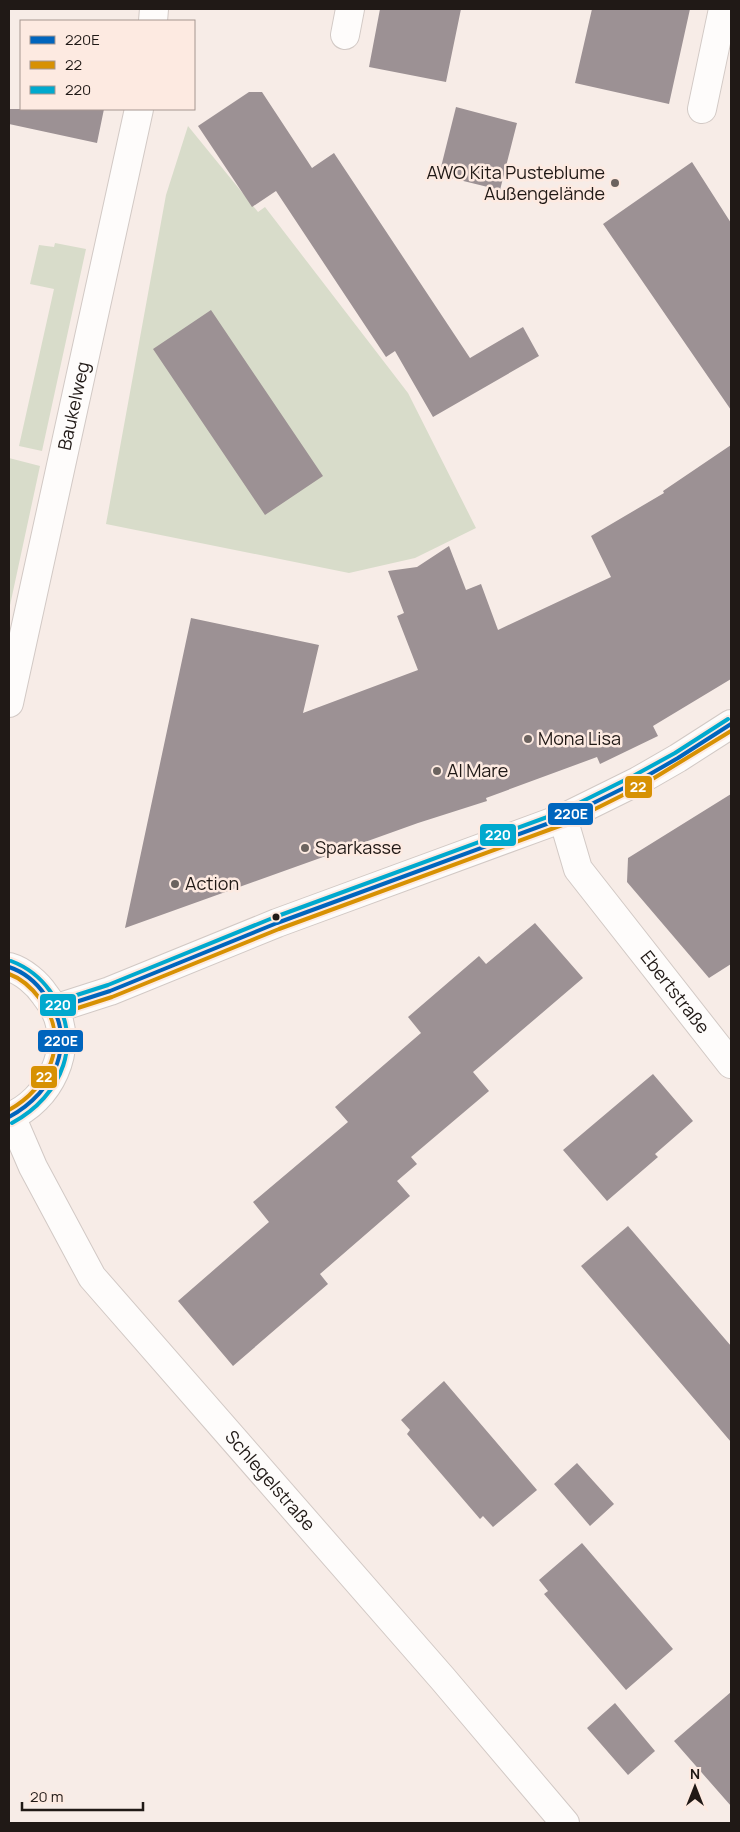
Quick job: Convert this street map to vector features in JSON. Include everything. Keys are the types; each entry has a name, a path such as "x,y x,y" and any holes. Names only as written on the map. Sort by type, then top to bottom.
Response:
{"street":[{"path":"345,35 350,9"},
{"path":"702,109 723,9"},
{"name":"Baukelweg","path":"9,703 139,110"},
{"path":"54,1009 110,991 277,923 562,818 646,776 731,724"},
{"name":"Ebertstraße","path":"562,818 578,869 731,1064"},
{"path":"9,967 16,969 38,986 54,1009 61,1034 59,1059 50,1083 33,1103 10,1116"},
{"name":"Schlegelstraße","path":"10,1116 33,1167 92,1277 443,1679 565,1823"}],"green space":[{"path":"188,126 258,212 265,207 408,393 476,528 415,558 349,573 106,524 166,195"},
{"path":"55,243 86,249 42,451 19,446 54,289 30,284 39,245 54,247"},
{"path":"9,458 40,466 9,610"}],"building":[{"path":"380,9 461,9 446,82 369,67"},
{"path":"592,9 690,9 669,104 575,83"},
{"path":"249,92 262,92 312,168 334,153 470,358 523,327 539,356 433,417 395,351 386,357 276,191 252,207 198,126"},
{"path":"456,107 517,123 500,190 439,175"},
{"path":"9,109 104,110 97,143 9,124"},
{"path":"692,162 731,223 731,410 603,224"},
{"path":"211,310 323,476 265,515 153,349"},
{"path":"731,445 731,679 653,726 658,736 600,764 597,757 486,798 487,801 418,823 125,928 191,618 319,645 303,713 418,670 397,616 404,613 388,571 417,567 449,546 466,590 481,584 498,630 611,577 591,536 664,493 663,491"},
{"path":"731,794 731,964 709,978 627,882 628,858"},
{"path":"535,923 583,978 473,1072 489,1091 411,1157 417,1164 397,1181 410,1196 320,1274 328,1284 233,1366 178,1301 269,1222 253,1202 348,1122 335,1107 421,1033 408,1017 479,956 486,964"},
{"path":"653,1074 693,1121 655,1154 658,1157 607,1201 563,1150"},
{"path":"628,1226 731,1346 731,1442 581,1266"},
{"path":"444,1381 537,1490 493,1527 483,1516 480,1519 407,1434 410,1430 401,1420"},
{"path":"577,1463 614,1504 590,1526 554,1484"},
{"path":"582,1543 673,1649 626,1690 544,1594 548,1591 539,1580"},
{"path":"731,1692 731,1806 674,1741"},
{"path":"615,1703 655,1751 628,1775 587,1728"}],"transit line":[{"name":"220","path":"52,1003 108,985 275,917 561,812 675,753 728,719"},
{"name":"220E","path":"54,1009 110,991 277,923 563,818 638,781 731,724"},
{"name":"22","path":"56,1015 112,997 279,929 565,824 641,786 731,731"},
{"name":"220","path":"11,961 33,973 50,991 61,1010 66,1028 67,1047 63,1065 55,1082 44,1098 29,1112 12,1123"},
{"name":"220E","path":"9,967 29,978 45,995 55,1012 60,1030 61,1047 57,1064 50,1080 39,1094 9,1117"},
{"name":"22","path":"9,974 27,984 41,1000 50,1015 55,1047 45,1076 23,1101 9,1110"}],"place":[{"name":"AWO Kita Pusteblume Außengelände","path":"615,183"},
{"name":"Mona Lisa","path":"528,739"},
{"name":"Al Mare","path":"437,771"},
{"name":"Sparkasse","path":"305,848"},
{"name":"Action","path":"175,884"}]}
